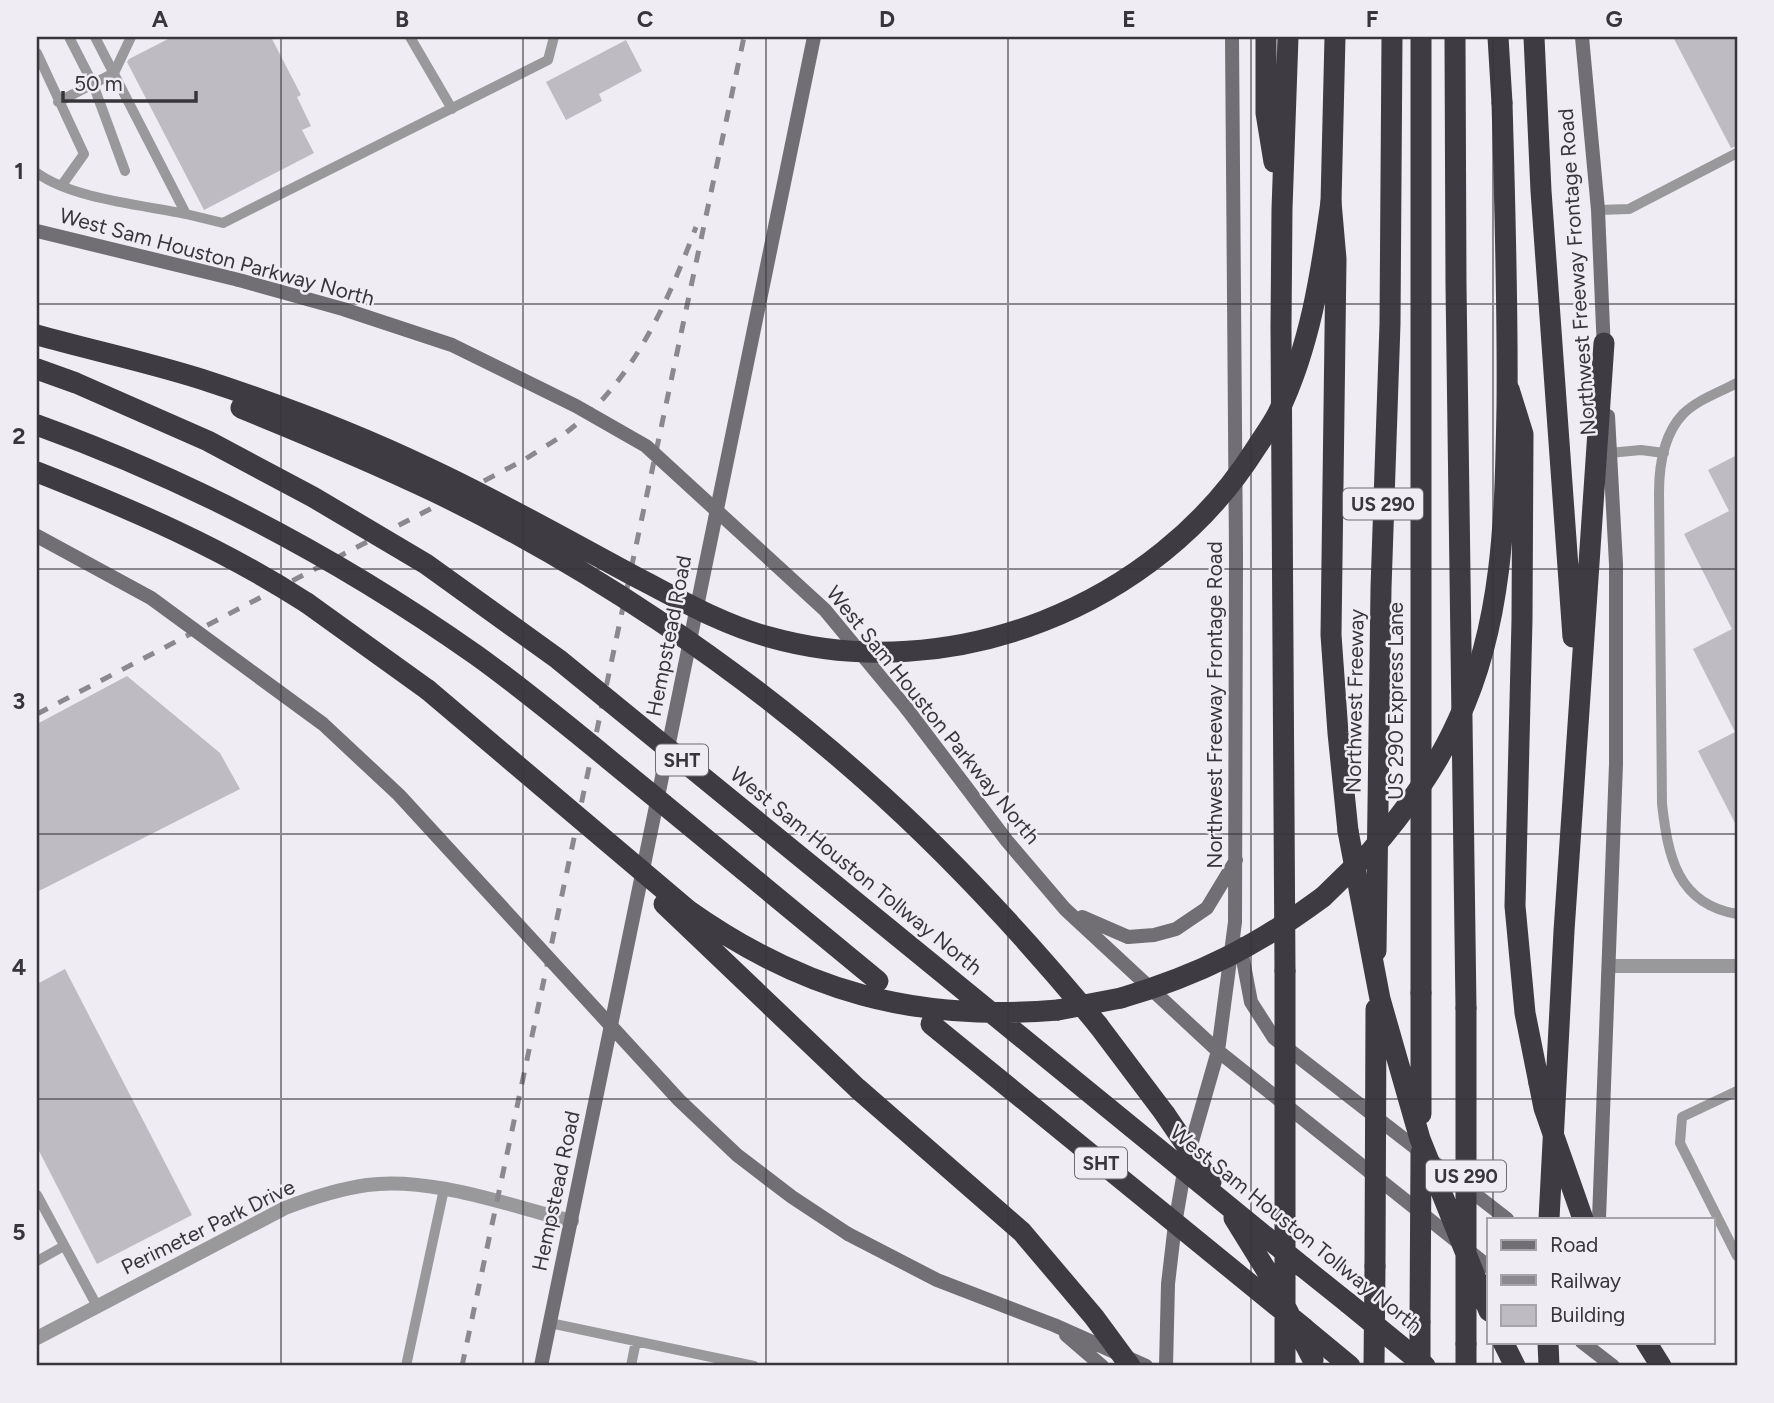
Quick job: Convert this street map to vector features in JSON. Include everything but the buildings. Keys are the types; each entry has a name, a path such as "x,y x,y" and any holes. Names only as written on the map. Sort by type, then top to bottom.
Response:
{"highway":[{"path":"1266,37 1266,113 1282,209"},
{"path":"1285,1366 1282,209 1289,37"},
{"path":"1335,37 1331,202 1336,260 1331,635 1348,831 1380,999 1420,1139 1487,1306"},
{"name":"Northwest Freeway","path":"1374,1366 1381,588 1390,324 1392,37"},
{"name":"US 290 Express Lane","path":"1422,37 1423,1366"},
{"name":"US 290","path":"1455,37 1466,1008 1466,1366"},
{"path":"37,472 178,531 256,571 307,603 414,679 638,869 715,929 771,961 831,986 926,1009 992,1014 1058,1010 1121,998 1173,982 1243,950 1323,897 1370,852 1423,784 1460,717 1489,626 1500,563 1507,381 1506,251 1498,37"},
{"path":"1534,37 1541,191 1579,716"},
{"path":"37,335 211,383 309,418 415,462 716,619 768,637 821,649 873,653 942,648 1011,634 1069,611 1140,570 1195,525 1240,473 1277,414 1305,342 1321,274 1331,202"},
{"path":"1549,1218 1604,343"},
{"path":"85,348 344,450 446,498 537,546 626,600 714,660 795,721 865,780 946,856 1027,940 1098,1025 1155,1100 1228,1208 1268,1273 1317,1366"},
{"name":"West Sam Houston Tollway North","path":"37,369 76,383 208,441 313,497 426,564 547,651 1423,1366"},
{"path":"1507,381 1523,434 1522,620 1515,906 1525,1013 1544,1108 1583,1218"},
{"name":"SHT","path":"37,425 169,479 257,522 379,592 477,656 580,736 1350,1366"},
{"path":"638,869 668,910 857,1088 1022,1232 1094,1317 1130,1366"},
{"path":"1504,1344 1515,1366"},
{"path":"1548,1344 1549,1366"},
{"path":"1647,1344 1661,1366"}],"main road":[{"name":"Hempstead Road","path":"541,1366 814,37"},
{"name":"Northwest Freeway Frontage Road","path":"1166,1366 1168,1284 1175,1224 1185,1166 1218,1051 1236,922 1232,37"},
{"name":"Northwest Freeway Frontage Road","path":"1582,37 1598,210 1616,564 1616,750 1599,1218"},
{"name":"West Sam Houston Parkway North","path":"37,232 239,280 344,309 452,345 576,406 646,446 825,610 907,709 1007,841 1065,909 1218,1051 1487,1265"},
{"path":"37,536 151,598 323,724 409,806 679,1100 737,1154 792,1197 848,1234 937,1280 1054,1325 1146,1366"},
{"path":"1065,909 1128,937 1154,935 1176,929 1207,908 1237,859"},
{"path":"1236,922 1251,1003 1274,1038 1506,1218"},
{"path":"1575,1218 1599,1183"},
{"path":"1054,1325 1102,1366"},
{"path":"1598,1354 1613,1366"}],"street":[{"path":"1609,966 1737,966"},
{"name":"Perimeter Park Drive","path":"37,1338 248,1226 304,1201 368,1185 398,1184 444,1189 572,1221"}],"lane":[{"path":"68,37 93,84 125,171"},
{"path":"95,37 186,214"},
{"path":"58,102 114,73 131,37"},
{"path":"410,37 452,109"},
{"path":"37,173 86,194 223,223 548,60 554,37"},
{"path":"37,53 84,154 62,185"},
{"path":"1598,210 1629,209 1737,153"},
{"path":"1737,383 1684,413 1675,425 1664,453 1659,477 1662,804 1668,849 1688,890 1709,906 1737,914"},
{"path":"1609,453 1641,450 1664,453"},
{"path":"1737,1091 1682,1117 1680,1143 1737,1256"},
{"path":"406,1366 444,1189"},
{"path":"37,1195 97,1306"},
{"path":"37,1261 64,1246"},
{"path":"550,1323 754,1366"},
{"path":"631,1366 636,1341"}],"railway":[{"path":"462,1366 744,37"},
{"path":"37,714 524,460 567,432 615,385 648,336 696,227"}]}
